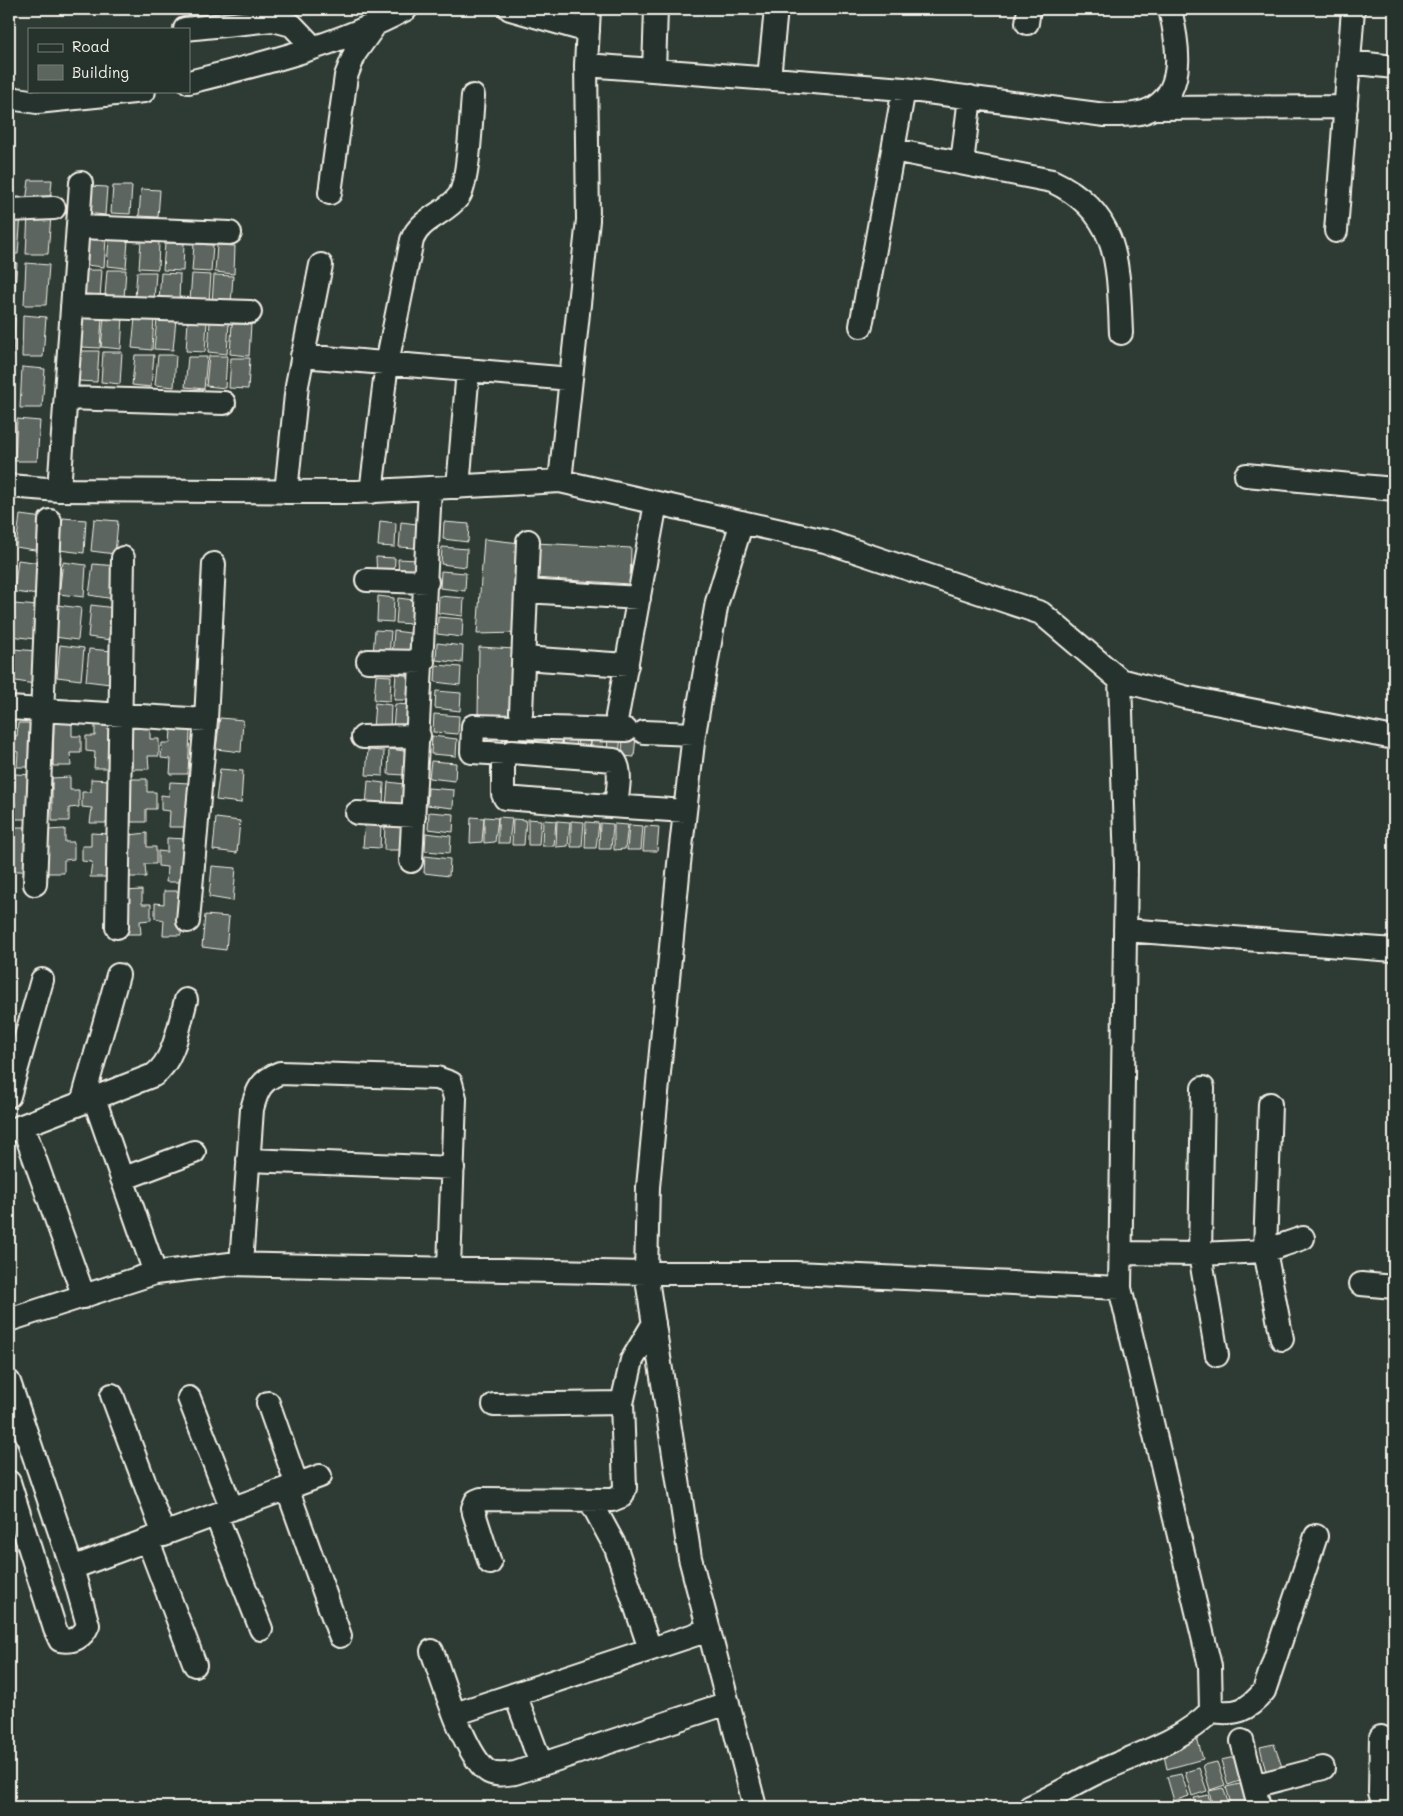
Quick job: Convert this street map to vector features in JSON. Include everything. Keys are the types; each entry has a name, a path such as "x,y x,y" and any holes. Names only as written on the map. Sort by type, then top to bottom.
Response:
{"street":[{"path":"190,82 313,47 375,25 406,9"},
{"path":"510,9 588,20 586,66 588,220 560,481"},
{"path":"654,70 656,9"},
{"path":"769,78 776,9"},
{"path":"1155,108 1168,95 1175,78 1177,58 1175,30 1170,9"},
{"path":"1336,231 1353,9"},
{"path":"190,28 273,20 292,25 313,47"},
{"path":"330,193 346,76 355,53 375,25"},
{"path":"1349,62 1394,67"},
{"path":"586,66 904,89 1105,115 1135,114 1155,108 1346,107"},
{"path":"861,326 904,89"},
{"path":"9,98 37,102 134,92"},
{"path":"371,492 387,363 415,232 456,200 463,188 473,96"},
{"path":"962,163 970,97"},
{"path":"893,150 1052,181 1071,190 1084,200 1110,236 1119,282 1121,333"},
{"path":"59,490 81,183"},
{"path":"9,210 54,208"},
{"path":"79,227 230,233"},
{"path":"286,492 302,356 321,265"},
{"path":"72,306 250,312"},
{"path":"302,356 571,379"},
{"path":"458,487 468,370"},
{"path":"66,398 224,402"},
{"path":"1246,475 1394,489"},
{"path":"9,486 59,490 371,492 560,481 825,541 1041,613 1120,680 1184,697 1394,738"},
{"path":"411,861 423,662 430,488"},
{"path":"629,726 627,664 656,503"},
{"path":"36,884 50,521"},
{"path":"742,522 717,602 694,734 648,1187 646,1273 690,1558 755,1807"},
{"path":"521,713 528,541"},
{"path":"117,927 123,558"},
{"path":"188,921 206,720 214,564"},
{"path":"367,580 427,582"},
{"path":"526,591 639,598"},
{"path":"523,658 627,664"},
{"path":"368,661 423,662"},
{"path":"1030,1807 1093,1775 1176,1737 1198,1725 1211,1711 1210,1666 1120,1288 1126,866 1120,680"},
{"path":"9,708 206,720"},
{"path":"616,806 618,764 614,760 511,752 505,754 472,752 473,726 629,726 694,734"},
{"path":"363,737 419,736"},
{"path":"505,754 503,758 502,788 505,798 686,811"},
{"path":"357,813 414,816"},
{"path":"1125,930 1394,950"},
{"path":"118,975 88,1101 122,1179 155,1273"},
{"path":"9,1096 42,980"},
{"path":"84,1297 16,1129 154,1075 162,1069 173,1045 186,1000"},
{"path":"240,1264 252,1109 257,1091 263,1082 280,1073 438,1078 446,1079 454,1088 449,1267"},
{"path":"1203,1088 1200,1254 1217,1355"},
{"path":"1270,1104 1265,1251 1282,1339"},
{"path":"122,1179 194,1152"},
{"path":"248,1160 452,1168"},
{"path":"1121,1253 1200,1254 1265,1251 1303,1238"},
{"path":"9,1320 155,1273 198,1266 240,1264 449,1267 646,1273 795,1273 1120,1288"},
{"path":"1361,1284 1394,1287"},
{"path":"490,1563 474,1513 473,1508 476,1502 481,1500 612,1500 619,1499 624,1492 622,1403 632,1360 654,1323"},
{"path":"9,1382 72,1568 88,1625 84,1634 67,1642 60,1640 55,1629 9,1482"},
{"path":"112,1395 195,1665"},
{"path":"189,1398 261,1629"},
{"path":"268,1403 292,1486 340,1636"},
{"path":"494,1405 622,1403"},
{"path":"72,1568 320,1476"},
{"path":"590,1500 616,1548 650,1649"},
{"path":"1211,1711 1236,1713 1257,1700 1264,1691 1316,1536"},
{"path":"455,1714 708,1630"},
{"path":"432,1651 455,1714 470,1747 484,1768 490,1773 504,1775 515,1773 728,1702"},
{"path":"514,1694 541,1764"},
{"path":"1381,1737 1380,1792 1382,1799 1392,1807"},
{"path":"1242,1741 1256,1797 1323,1768"}],"building":[{"path":"29,180 52,180 50,202 26,202"},
{"path":"88,186 107,187 105,215 86,213"},
{"path":"113,186 132,186 130,214 111,213"},
{"path":"141,189 160,190 158,217 139,216"},
{"path":"9,214 21,214 18,254 9,254"},
{"path":"28,214 51,215 48,254 26,254"},
{"path":"87,238 106,239 104,267 85,265"},
{"path":"109,239 128,240 126,268 107,266"},
{"path":"141,241 159,242 158,269 139,268"},
{"path":"165,243 184,243 183,271 163,270"},
{"path":"194,244 213,245 211,272 192,271"},
{"path":"217,245 235,246 234,274 215,272"},
{"path":"9,262 17,263 14,302 9,302"},
{"path":"26,263 49,265 46,305 24,305"},
{"path":"83,270 102,270 100,298 81,296"},
{"path":"107,270 126,270 124,298 105,296"},
{"path":"137,272 156,272 154,300 135,298"},
{"path":"161,273 180,274 179,301 159,300"},
{"path":"192,274 211,275 209,302 190,301"},
{"path":"214,275 233,276 231,304 212,302"},
{"path":"23,315 46,317 43,357 22,357"},
{"path":"9,317 15,318 13,358 9,358"},
{"path":"83,317 102,317 100,348 81,347"},
{"path":"104,317 123,317 121,349 101,347"},
{"path":"135,318 154,318 152,350 132,348"},
{"path":"157,319 176,319 173,350 154,349"},
{"path":"188,321 207,321 205,352 186,351"},
{"path":"210,322 229,322 227,354 208,352"},
{"path":"232,324 251,324 249,356 230,354"},
{"path":"81,351 99,351 97,382 78,381"},
{"path":"103,352 122,352 120,384 101,382"},
{"path":"135,355 154,355 151,387 132,385"},
{"path":"158,355 176,355 174,387 155,385"},
{"path":"209,356 227,356 225,388 206,386"},
{"path":"188,357 207,357 204,389 185,387"},
{"path":"231,358 250,358 248,389 229,388"},
{"path":"22,367 45,369 42,408 20,408"},
{"path":"9,368 12,368 9,408"},
{"path":"17,419 40,421 37,461 15,461"},
{"path":"20,515 43,518 41,551 16,547"},
{"path":"63,518 86,520 84,553 59,550"},
{"path":"94,519 118,521 115,554 91,551"},
{"path":"380,521 396,523 395,547 378,546"},
{"path":"401,522 417,524 416,548 399,547"},
{"path":"444,522 469,524 468,542 443,539"},
{"path":"484,539 520,543 518,633 477,634"},
{"path":"536,543 631,548 630,584 534,578"},
{"path":"442,547 467,549 466,567 441,564"},
{"path":"376,557 395,558 394,578 377,577"},
{"path":"398,559 418,560 416,580 399,579"},
{"path":"18,560 41,563 39,595 14,592"},
{"path":"63,562 86,565 84,597 59,594"},
{"path":"93,564 117,566 114,599 89,595"},
{"path":"441,571 466,573 465,591 440,588"},
{"path":"378,596 394,598 393,622 377,621"},
{"path":"439,596 464,598 463,616 438,613"},
{"path":"398,598 414,600 413,624 396,623"},
{"path":"14,604 38,606 35,639 11,636"},
{"path":"57,605 81,608 78,640 54,637"},
{"path":"91,605 115,608 112,640 88,637"},
{"path":"438,617 463,619 462,637 437,634"},
{"path":"375,630 391,631 389,656 373,655"},
{"path":"394,631 410,633 409,658 392,657"},
{"path":"437,643 463,646 462,663 436,660"},
{"path":"60,645 84,648 81,680 57,677"},
{"path":"479,647 515,649 514,720 478,716"},
{"path":"13,649 37,651 34,684 10,680"},
{"path":"89,649 113,651 110,684 86,681"},
{"path":"436,665 461,667 460,685 435,682"},
{"path":"396,674 412,676 411,700 394,700"},
{"path":"376,675 391,676 390,701 374,700"},
{"path":"436,691 461,693 460,711 435,708"},
{"path":"375,703 391,705 390,730 373,728"},
{"path":"395,704 410,705 409,730 393,729"},
{"path":"434,714 459,716 458,734 433,732"},
{"path":"220,718 243,720 241,752 216,749"},
{"path":"18,723 37,723 35,767 17,767 18,752 9,750 9,736 17,736"},
{"path":"54,723 72,723 72,736 81,736 81,753 70,753 71,766 53,766"},
{"path":"95,723 114,724 112,768 94,768 95,752 86,751 86,736 95,736"},
{"path":"150,725 150,739 159,739 159,756 148,756 149,769 132,769 132,726"},
{"path":"171,730 190,731 188,774 170,774 171,759 161,758 162,743 170,743"},
{"path":"492,730 504,730 503,750 491,749"},
{"path":"506,730 519,730 518,750 505,749"},
{"path":"535,730 548,730 547,751 534,750"},
{"path":"520,731 533,731 532,752 519,750"},
{"path":"549,731 562,731 561,752 548,751"},
{"path":"563,734 576,734 575,754 562,753"},
{"path":"578,734 590,734 589,755 577,753"},
{"path":"592,734 604,734 603,755 590,754"},
{"path":"608,735 621,735 619,756 607,754"},
{"path":"432,736 457,739 456,756 431,754"},
{"path":"623,736 636,736 634,757 622,756"},
{"path":"389,749 405,751 404,775 388,774"},
{"path":"368,750 384,751 383,776 366,775"},
{"path":"431,761 456,763 455,781 429,778"},
{"path":"220,769 243,771 241,803 216,800"},
{"path":"15,774 34,775 32,819 14,819 15,803 9,803 9,787 15,788"},
{"path":"70,777 70,790 79,790 79,807 69,808 69,821 52,821 52,778"},
{"path":"91,779 110,780 108,823 90,823 92,808 82,807 82,792 91,792"},
{"path":"129,779 147,779 147,792 156,792 156,809 146,809 146,822 129,822"},
{"path":"368,781 384,783 383,807 366,806"},
{"path":"170,782 189,783 187,827 169,827 170,811 161,810 161,795 169,796"},
{"path":"388,782 404,784 403,808 386,807"},
{"path":"428,788 454,790 453,808 427,805"},
{"path":"429,812 454,814 453,832 428,829"},
{"path":"471,817 484,818 482,842 470,843"},
{"path":"484,817 498,818 495,842 484,843"},
{"path":"498,817 512,818 509,843 498,843"},
{"path":"216,818 240,821 237,853 213,850"},
{"path":"513,819 526,820 524,845 512,845"},
{"path":"528,819 541,820 539,845 528,845"},
{"path":"543,820 556,821 554,846 542,846"},
{"path":"557,821 570,822 568,846 556,847"},
{"path":"571,821 584,822 582,847 571,847"},
{"path":"365,822 381,824 380,848 363,847"},
{"path":"586,822 599,823 596,848 585,848"},
{"path":"600,823 613,824 611,849 599,849"},
{"path":"385,824 402,826 400,850 384,850"},
{"path":"614,824 628,825 625,849 614,850"},
{"path":"629,825 643,826 641,850 627,850"},
{"path":"645,826 659,827 657,851 643,851"},
{"path":"12,827 31,827 29,871 11,871 13,856 9,855 9,840 12,840"},
{"path":"65,829 65,842 74,842 74,859 64,860 64,873 47,873 47,830"},
{"path":"91,833 110,834 108,877 90,877 92,862 82,861 82,846 91,846"},
{"path":"147,833 147,847 156,847 156,864 145,864 146,877 128,877 129,835"},
{"path":"426,833 451,836 450,853 425,851"},
{"path":"167,838 186,839 184,882 166,882 167,867 158,866 158,851 167,852"},
{"path":"425,856 450,859 449,876 424,873"},
{"path":"212,866 236,868 233,901 209,897"},
{"path":"142,890 142,904 151,904 151,920 140,921 141,934 123,934 124,891"},
{"path":"164,891 183,891 181,935 163,935 164,920 155,918 155,903 164,904"},
{"path":"205,915 229,917 226,950 202,947"},
{"path":"1196,1734 1203,1759 1167,1769 1162,1747"},
{"path":"1274,1744 1282,1767 1266,1772 1260,1747"},
{"path":"1235,1757 1243,1780 1228,1785 1221,1760"},
{"path":"1217,1762 1225,1785 1210,1790 1203,1765"},
{"path":"1199,1768 1207,1791 1192,1796 1185,1772"},
{"path":"1181,1774 1189,1796 1174,1801 1167,1777"},
{"path":"1240,1784 1248,1807 1232,1807 1226,1787"},
{"path":"1223,1788 1230,1807 1213,1807 1209,1791"},
{"path":"1208,1795 1212,1807 1197,1807 1194,1798"},
{"path":"1192,1800 1194,1807 1179,1807 1178,1803"}]}
